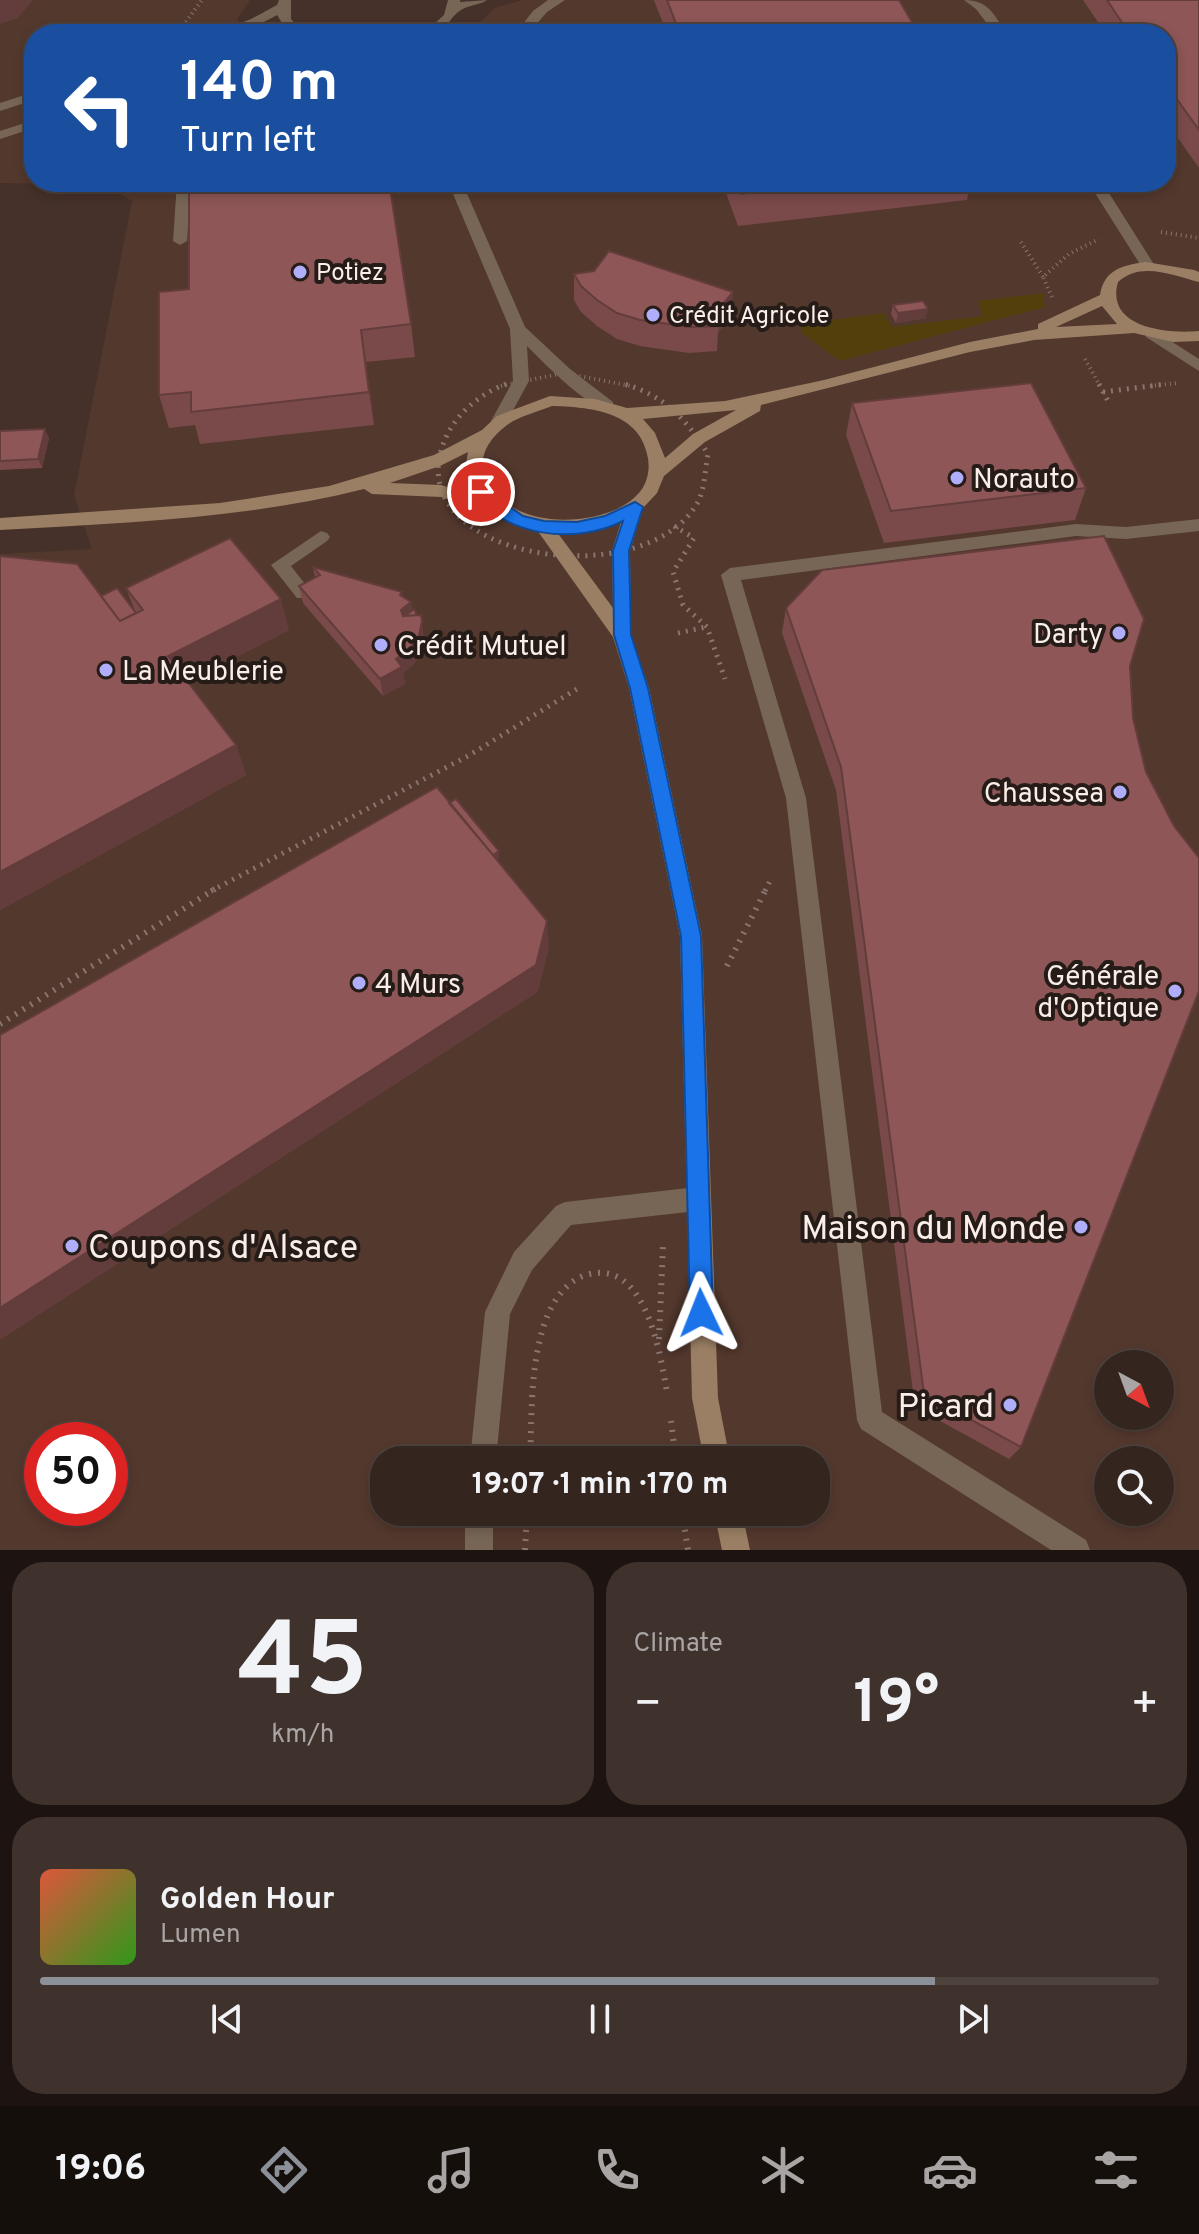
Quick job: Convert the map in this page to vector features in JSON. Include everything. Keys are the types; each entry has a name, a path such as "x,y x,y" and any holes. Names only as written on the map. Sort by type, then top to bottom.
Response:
{"main road":[{"path":"1199,277 1166,266 1148,266 1117,276 1109,285 1107,297 1112,309 1135,328 1170,337 1199,336"},
{"path":"1018,337 1107,297"},
{"path":"625,414 679,413 764,401 1018,337 1069,330 1135,328"},
{"path":"0,524 200,511 356,487 437,461 523,408 550,401 579,401 607,406 625,414 646,430 658,450 659,472 651,491 635,507 609,521 577,528 544,527 518,520 496,508 441,491 356,487"},
{"path":"659,472 699,438 764,401"},
{"path":"482,436 474,454 473,473 481,492 496,508"},
{"path":"635,507 621,551 622,635 639,688 691,936 705,1398 714,1446"},
{"path":"544,527 622,635"},
{"path":"731,1526 736,1550"}],"street":[{"path":"439,24 454,4 481,0"},
{"path":"529,24 550,3 559,0"},
{"path":"970,0 980,6 994,24"},
{"path":"250,24 283,3"},
{"path":"283,3 284,20 288,24"},
{"path":"0,107 24,99"},
{"path":"0,135 24,127"},
{"path":"180,241 183,192"},
{"path":"459,192 518,329 521,381 499,421"},
{"path":"1101,192 1148,266"},
{"path":"518,329 564,373 607,406"},
{"path":"1152,334 1199,366"},
{"path":"1076,1550 870,1420 796,798 730,575 1076,530 1126,533 1199,525"},
{"path":"303,593 280,565 321,537"},
{"path":"484,1446 498,1312 523,1261 565,1214 697,1199"},
{"path":"479,1526 479,1550"}],"path":[{"path":"184,24 202,0"},
{"path":"1021,242 1043,277"},
{"path":"511,384 493,390 460,416 444,438 437,461 441,491 450,510 483,536 515,548 566,556 621,551 652,542 697,505 708,454 679,413 659,396 629,383 577,375"},
{"path":"1108,401 1103,392 1185,382"},
{"path":"674,526 694,538 673,572 683,605 707,627 726,682"},
{"path":"0,1024 214,889 468,756 580,687"},
{"path":"694,973 727,967 763,900 775,868 811,908"},
{"path":"531,1446 535,1378 544,1325 564,1289 575,1278 597,1272 619,1277 636,1295 659,1340 668,1402"},
{"path":"670,1416 674,1446"},
{"path":"525,1550 526,1526"},
{"path":"684,1526 688,1550"}],"shaded area":[{"path":"0,0 250,0 237,19 241,24 24,24 24,183 0,183"},
{"path":"522,0 1199,0 1199,1550 0,1550 0,554 92,549 74,495 132,201 117,192 1176,192 1176,24 478,24 495,8"},
{"path":"1043,293 1045,307 840,361 802,333 800,324 884,313 892,327 983,316 978,301"}],"building":[{"path":"667,0 899,0 913,24 676,24"},
{"path":"1107,0 1199,0 1199,130 1176,98 1176,24 1123,24"},
{"name":"Potiez","path":"189,192 391,192 411,324 361,330 369,392 191,412 191,392 159,395 159,292 189,289"},
{"path":"609,251 733,292 713,316 719,326 690,327 640,320 617,313 597,300 581,286 574,274 594,271"},
{"path":"923,301 928,309 898,313 893,305"},
{"name":"Norauto","path":"1031,383 1086,488 891,511 852,403"},
{"path":"45,429 38,459 0,461 0,431"},
{"path":"1104,536 1144,619 1130,666 1133,718 1146,772 1174,826 1199,858 1199,991 1021,1447 924,1394 841,767 786,608 822,570"},
{"path":"230,538 281,599 168,656 236,745 0,872 0,556 77,564 120,621 143,610 126,588"},
{"name":"Crédit Mutuel","path":"313,567 402,592 400,595 411,602 401,610 403,616 421,615 422,621 419,636 396,659 402,667 380,679 299,586 320,575"},
{"path":"117,588 136,613 120,621 101,596"},
{"path":"437,787 547,921 536,965 0,1308 0,1035"},
{"path":"456,799 499,851 493,855 449,803"}],"place":[{"name":"Potiez","path":"300,272"},
{"name":"Crédit Agricole","path":"653,315"},
{"name":"Norauto","path":"957,478"},
{"name":"Darty","path":"1119,633"},
{"name":"Crédit Mutuel","path":"381,645"},
{"name":"La Meublerie","path":"106,670"},
{"name":"Chaussea","path":"1120,792"},
{"name":"4 Murs","path":"359,983"},
{"name":"Générale d'Optique","path":"1175,991"},
{"name":"Maison du Monde","path":"1081,1227"},
{"name":"Coupons d'Alsace","path":"72,1246"},
{"name":"Picard","path":"1010,1405"}],"route":[{"path":"481,492 496,508 518,520 544,527 577,528 609,521 635,507 621,551 622,635 639,688 691,936 701,1313"}]}
